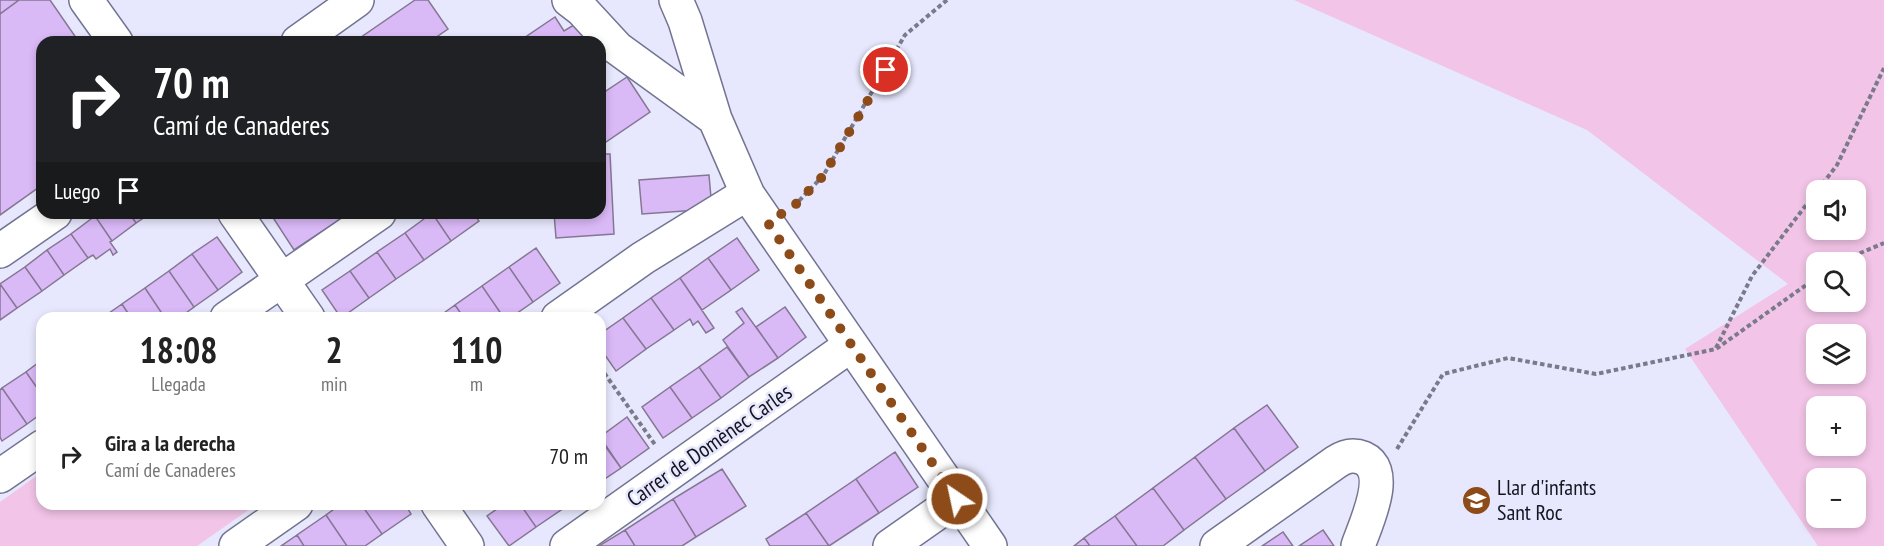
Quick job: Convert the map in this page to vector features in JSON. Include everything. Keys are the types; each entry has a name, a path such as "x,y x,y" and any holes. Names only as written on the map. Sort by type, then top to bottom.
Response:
{"street":[{"path":"86,0 112,36"},
{"path":"306,36 357,0"},
{"path":"569,0 582,10 597,36"},
{"path":"676,0 685,21 715,119 748,195 990,546"},
{"path":"608,54 715,119"},
{"path":"566,312 643,258 748,195"},
{"path":"0,251 46,219"},
{"path":"239,219 304,312"},
{"path":"236,312 370,219"},
{"name":"Carrer de Domènec Carles","path":"567,546 851,345"},
{"path":"0,476 36,451"},
{"path":"1217,546 1343,457 1353,456 1365,459 1373,468 1377,480 1377,491 1358,546"},
{"path":"890,546 957,499"},
{"path":"236,546 287,510"},
{"path":"442,510 468,546"}],"path":[{"path":"768,223 796,204 823,176 905,35 947,0"},
{"path":"1825,180 1837,165 1884,68"},
{"path":"1716,349 1752,276 1806,205"},
{"path":"1863,252 1884,243"},
{"path":"1377,480 1443,375 1508,358 1596,374 1716,349 1806,285"},
{"path":"606,376 673,471"}],"shaded area":[{"path":"1294,0 1884,0 1884,546 1818,546 1685,349 1788,284 1587,130"},
{"path":"36,476 36,510 248,510 197,546 0,546 0,502"}],"building":[{"path":"0,0 19,0 0,14"},
{"path":"19,0 50,0 75,36 36,36 36,189 0,215 0,14"},
{"path":"415,0 428,0 448,29 438,36 363,36"},
{"path":"555,17 564,31 577,23 586,36 527,36"},
{"path":"627,77 650,112 606,142 606,91"},
{"path":"606,154 610,154 614,234 556,238 554,219 606,219"},
{"path":"709,175 712,209 642,214 639,180"},
{"path":"91,219 97,219 117,252 113,255 110,249 96,259 93,255 88,258 71,234"},
{"path":"97,219 133,219 136,223 112,241"},
{"path":"274,219 341,219 294,250"},
{"path":"424,219 436,219 451,241 424,260 405,233"},
{"path":"436,219 478,219 479,221 451,241"},
{"path":"405,233 424,260 396,279 377,252"},
{"path":"71,234 88,258 64,275 47,250"},
{"path":"217,237 242,272 218,290 192,254"},
{"path":"737,238 759,270 731,290 708,258"},
{"path":"536,248 560,283 533,302 509,267"},
{"path":"47,250 64,275 42,291 25,267"},
{"path":"377,252 396,279 369,298 350,271"},
{"path":"192,254 218,290 194,307 169,271"},
{"path":"708,258 731,290 702,310 680,278"},
{"path":"25,267 42,291 17,308 0,284"},
{"path":"509,267 533,302 519,312 500,312 482,286"},
{"path":"169,271 194,307 187,312 161,312 145,288"},
{"path":"350,271 369,298 349,312 337,312 322,290"},
{"path":"680,278 714,328 706,333 698,321 693,325 690,319 674,330 651,298"},
{"path":"0,284 17,308 0,320"},
{"path":"482,286 500,312 460,312 455,305"},
{"path":"145,288 161,312 127,312 122,304"},
{"path":"651,298 674,330 646,349 623,318"},
{"path":"122,304 127,312 111,312"},
{"path":"455,305 460,312 445,312"},
{"path":"785,307 806,337 778,358 756,327"},
{"path":"742,308 778,358 749,377 723,340 744,323 736,312"},
{"path":"623,318 646,349 616,371 606,357 606,330"},
{"path":"727,347 749,377 721,398 699,367"},
{"path":"36,364 36,386 26,372"},
{"path":"699,367 721,398 692,418 670,387"},
{"path":"26,372 36,386 36,417 27,424 2,388"},
{"path":"670,387 692,418 663,438 642,407"},
{"path":"2,388 27,424 2,441 0,437 0,390"},
{"path":"1267,405 1298,447 1265,471 1234,428"},
{"path":"627,417 649,448 621,468 606,446 606,433"},
{"path":"1234,428 1265,471 1226,499 1195,457"},
{"path":"606,447 621,468 606,478"},
{"path":"895,452 918,487 879,513 856,479"},
{"path":"1195,457 1226,499 1184,530 1153,488"},
{"path":"722,469 746,506 696,537 673,499"},
{"path":"856,479 879,513 829,546 806,513"},
{"path":"1153,488 1184,530 1163,546 1137,546 1115,516"},
{"path":"673,499 696,537 682,546 635,546 625,530"},
{"path":"333,510 365,510 382,534 365,546 347,546 326,515"},
{"path":"365,510 409,510 411,514 382,534"},
{"path":"496,510 524,510 536,527 509,546 487,516"},
{"path":"524,510 561,510 536,527"},
{"path":"806,513 829,546 770,546 766,539"},
{"path":"326,515 347,546 304,546 297,535"},
{"path":"1115,516 1137,546 1090,546 1084,538"},
{"path":"625,530 635,546 599,546"},
{"path":"1323,530 1334,546 1299,546"},
{"path":"1283,532 1293,546 1262,546"},
{"path":"297,535 304,546 281,546"},
{"path":"1084,538 1090,546 1074,546"}],"place":[{"name":"Llar d'infants Sant Roc","path":"1476,500"}],"route":[{"path":"886,70 823,176 796,204 768,223 957,499"}]}
